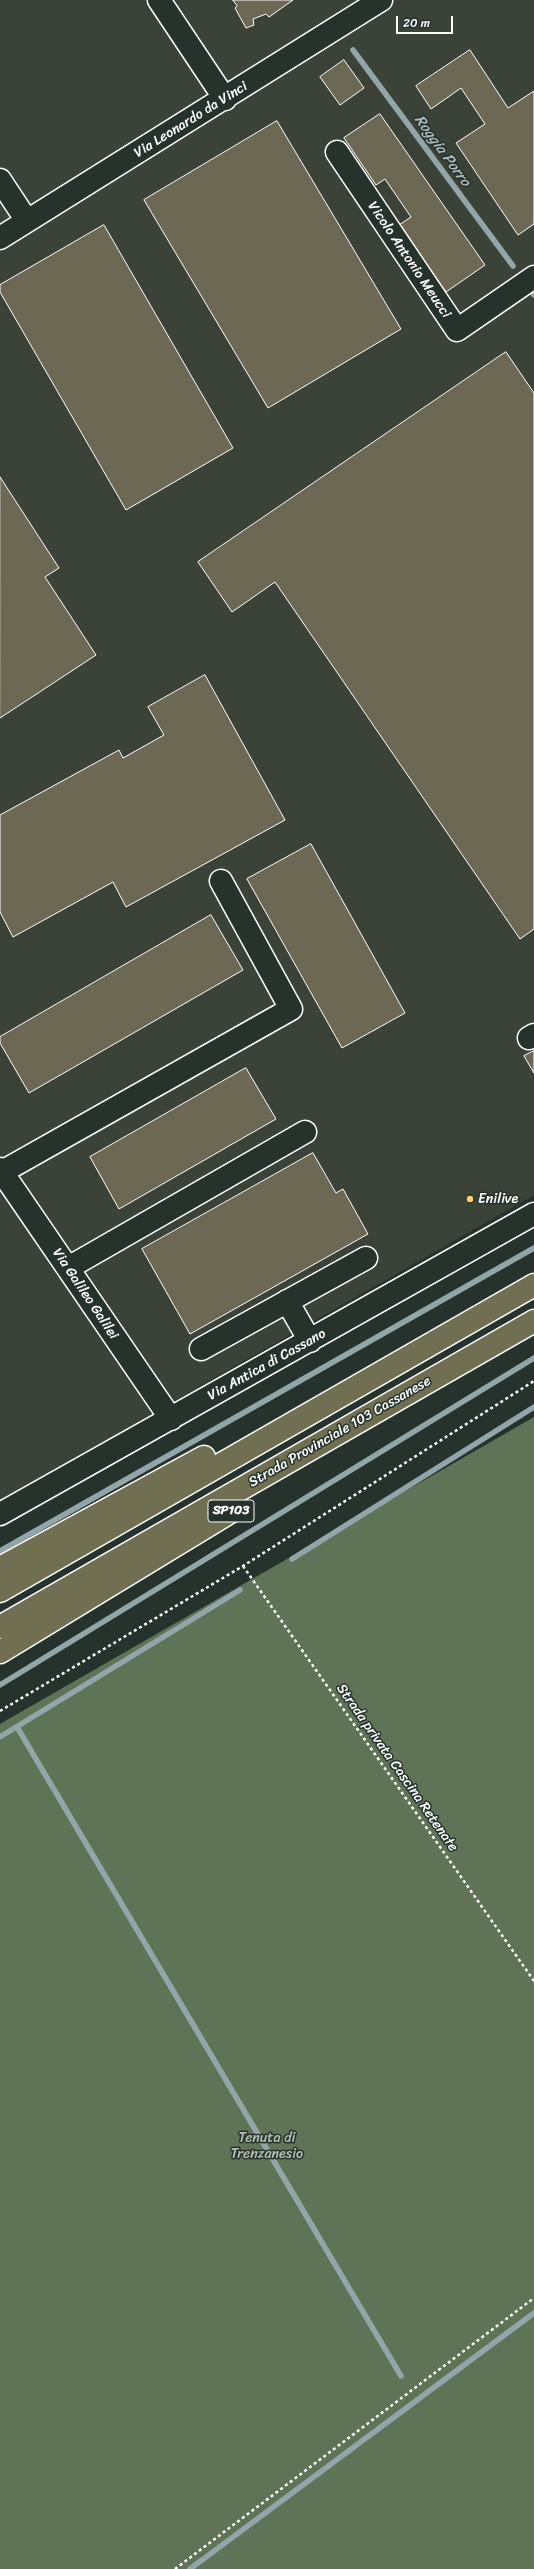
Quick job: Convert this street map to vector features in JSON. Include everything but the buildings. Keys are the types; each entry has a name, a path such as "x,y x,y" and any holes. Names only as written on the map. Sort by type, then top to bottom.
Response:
{"highway":[{"path":"0,1591 534,1285"},
{"name":"Strada Provinciale 103 Cassanese","path":"0,1627 534,1321"},
{"path":"0,1568 269,1421 396,1364"},
{"name":"SP103","path":"0,1652 212,1523 459,1364"}],"street":[{"path":"159,0 225,100"},
{"name":"Via Leonardo da Vinci","path":"0,238 225,100 381,0"},
{"name":"Vicolo Antonio Meucci","path":"337,152 457,330 534,277"},
{"path":"0,180 27,221"},
{"path":"1,1170 291,1009 221,881"},
{"path":"68,1268 305,1132"},
{"name":"Via Galileo Galilei","path":"1,1170 171,1419"},
{"name":"Via Antica di Cassano","path":"0,1514 534,1214"},
{"path":"201,1348 366,1258"},
{"path":"287,1302 310,1341"}],"path":[{"path":"0,1711 243,1566 534,1381"},
{"name":"Strada privata Cascina Retenate","path":"243,1566 534,1981"},
{"path":"175,2569 534,2298"}],"shaded area":[{"path":"0,0 534,0 534,1195 0,1501"}],"green space":[{"name":"Tenuta di Trenzanesio","path":"534,1417 534,2569 0,2569 0,1724"}],"waterway":[{"name":"Roggia Porro","path":"353,50 513,266"},
{"path":"0,1551 534,1248"},
{"path":"0,1685 534,1358"},
{"path":"292,1559 534,1407"},
{"path":"0,1737 240,1590"},
{"path":"17,1727 401,2376"},
{"path":"190,2569 534,2313"}],"place":[{"name":"Enilive","path":"470,1199"}]}
